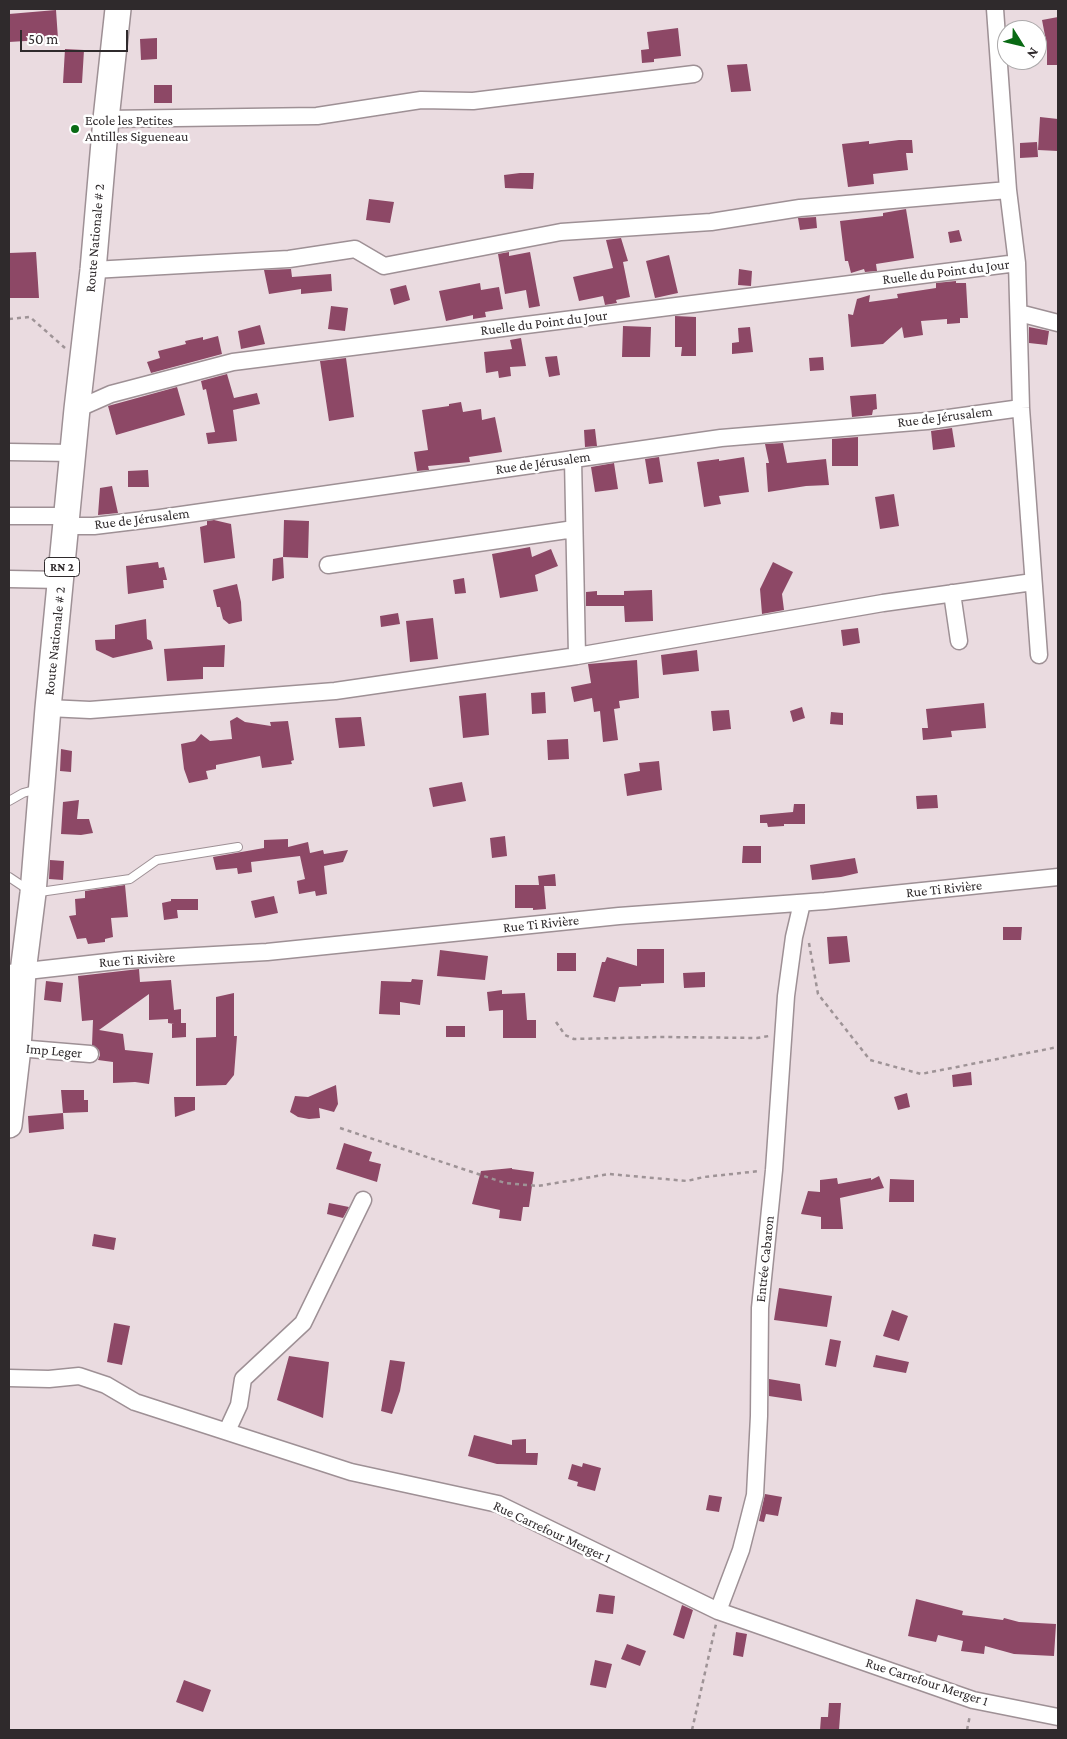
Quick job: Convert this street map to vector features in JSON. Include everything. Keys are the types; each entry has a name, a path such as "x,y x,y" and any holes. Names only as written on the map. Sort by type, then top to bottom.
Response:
{"main road":[{"name":"Route Nationale # 2","path":"9,1125 18,1048 16,973 33,893 48,708 118,9"}],"street":[{"path":"995,9 1008,190 1017,263 1021,408 1039,655"},
{"path":"106,119 317,116 420,100 473,101 589,85 694,74"},
{"path":"93,270 289,259 355,248 384,266 561,232 711,222 800,208 1008,190"},
{"name":"Ruelle du Point du Jour","path":"77,409 111,394 232,362 1017,263"},
{"path":"1019,313 1058,322"},
{"name":"Rue de Jérusalem","path":"9,516 103,525 720,438 927,420 1021,408"},
{"path":"9,452 73,453"},
{"path":"573,459 577,656"},
{"path":"328,565 574,529"},
{"path":"9,579 61,580"},
{"path":"48,708 90,710 335,691 577,656 883,603 1033,582"},
{"path":"952,594 960,641"},
{"name":"Rue Ti Rivière","path":"16,973 125,960 267,952 619,916 802,903 1058,877"},
{"name":"Entrée Cabaron","path":"718,1610 741,1550 755,1495 759,1416 760,1308 774,1170 783,1037 794,936 802,903"},
{"name":"Imp Leger","path":"18,1048 90,1054"},
{"path":"227,1431 239,1405 243,1379 303,1323 363,1200"},
{"name":"Rue Carrefour Merger 1","path":"9,1378 49,1379 78,1376 106,1385 135,1402 351,1472 498,1504 718,1610 973,1700 1058,1717"}],"lane":[{"path":"9,801 23,793 42,788"},
{"path":"9,877 33,893 130,879 157,860 238,847"}],"path":[{"path":"9,319 30,317 66,349 83,356"},
{"path":"809,939 818,994 870,1060 921,1074 1058,1047"},
{"path":"556,1022 565,1035 574,1039 783,1037"},
{"path":"340,1128 505,1183 538,1186 609,1174 687,1180 704,1176 774,1170"},
{"path":"692,1730 718,1610"}],"building":[{"path":"56,10 58,39 9,42 9,14"},
{"path":"1058,17 1058,65 1047,65 1047,20 1042,20"},
{"path":"678,28 681,56 654,59 654,62 642,63 641,50 649,49 647,32"},
{"path":"157,38 157,59 141,60 140,39"},
{"path":"65,49 84,50 82,83 63,83"},
{"path":"747,64 751,91 731,92 727,65"},
{"path":"154,85 172,85 172,103 154,103"},
{"path":"1040,117 1058,119 1058,151 1038,150"},
{"path":"912,140 913,153 906,153 908,170 873,174 874,184 848,187 842,144 869,141 869,144"},
{"path":"1037,142 1038,157 1020,158 1020,143"},
{"path":"534,173 533,189 505,188 504,175"},
{"path":"369,199 394,202 390,223 366,220"},
{"path":"906,209 914,258 876,264 877,271 865,272 864,269 851,273 848,261 845,261 840,221 883,216 883,213"},
{"path":"816,217 817,228 800,230 798,218"},
{"path":"959,230 962,241 950,243 948,232"},
{"path":"621,238 628,261 623,262 630,297 616,300 617,303 605,305 603,296 579,301 573,277 613,268 606,240"},
{"path":"36,252 39,298 9,298 9,253"},
{"path":"509,252 509,256 530,252 540,306 529,308 526,290 505,294 498,254"},
{"path":"669,255 678,293 655,298 646,261"},
{"path":"291,269 292,277 331,274 332,291 301,294 301,289 269,294 264,270"},
{"path":"739,269 752,271 751,286 738,285"},
{"path":"956,281 956,283 966,283 968,318 960,318 960,323 947,324 947,319 921,321 923,335 904,338 902,327 883,344 851,347 848,314 853,315 857,299 870,295 869,302 898,298 897,294 936,288 936,283"},
{"path":"480,283 481,290 499,287 503,309 485,312 486,317 473,319 473,315 446,321 439,291"},
{"path":"406,285 410,300 394,305 390,289"},
{"path":"331,306 348,308 345,331 328,329"},
{"path":"675,316 696,317 696,356 681,356 682,347 675,347"},
{"path":"260,325 265,344 241,349 238,331"},
{"path":"623,326 651,327 650,357 622,357"},
{"path":"750,327 753,352 732,354 732,343 739,342 738,328"},
{"path":"1029,327 1049,331 1047,345 1029,343"},
{"path":"218,336 222,354 151,373 147,362 160,358 158,351 186,344 185,341 203,337 203,340"},
{"path":"521,338 526,366 510,367 511,376 499,378 498,371 486,373 484,352 512,349 510,340"},
{"path":"557,356 560,375 549,377 545,357"},
{"path":"823,357 824,370 810,371 809,358"},
{"path":"346,358 354,417 329,421 320,361"},
{"path":"227,374 234,398 257,393 260,404 233,410 237,441 208,444 206,433 215,432 206,389 203,390 201,381"},
{"path":"177,387 185,415 116,435 108,406"},
{"path":"876,394 877,409 873,410 872,415 852,417 850,396"},
{"path":"461,402 463,412 481,409 482,420 495,417 502,452 469,457 470,462 428,466 429,470 417,471 414,452 428,450 422,410 449,406 449,404"},
{"path":"952,428 955,447 933,450 931,431"},
{"path":"595,429 597,446 585,447 584,430"},
{"path":"858,437 858,466 832,466 832,439"},
{"path":"783,443 787,463 826,459 829,485 806,486 768,492 766,463 769,463 765,444"},
{"path":"659,457 663,482 649,484 645,459"},
{"path":"744,457 749,492 719,496 721,504 704,507 697,462"},
{"path":"614,463 618,489 595,492 591,467"},
{"path":"148,470 149,487 128,487 128,471"},
{"path":"112,486 118,513 98,515 100,488"},
{"path":"894,494 899,526 880,529 875,497"},
{"path":"214,520 231,524 235,558 204,563 200,527 207,525 207,521"},
{"path":"284,520 309,521 308,558 283,557"},
{"path":"530,547 532,557 551,549 558,566 535,575 538,591 500,598 492,554"},
{"path":"283,557 284,578 272,581 273,559"},
{"path":"158,562 159,568 164,567 167,580 163,580 164,588 128,594 126,566"},
{"path":"773,562 793,572 782,594 784,610 762,614 760,589"},
{"path":"464,578 466,593 455,594 453,580"},
{"path":"237,584 241,602 242,621 229,624 223,619 220,607 217,607 213,590"},
{"path":"652,590 653,621 625,622 624,606 586,606 586,592 597,591 597,595 624,595 624,591"},
{"path":"398,613 400,624 381,627 380,616"},
{"path":"433,618 438,659 410,662 406,621"},
{"path":"146,619 147,639 151,641 153,649 113,658 96,650 95,640 115,639 115,625"},
{"path":"858,628 860,643 843,646 841,630"},
{"path":"225,645 224,667 203,667 203,679 167,681 164,649"},
{"path":"697,650 699,671 663,675 661,655"},
{"path":"637,660 639,698 619,701 620,708 614,709 618,740 603,742 600,711 594,712 592,698 574,702 571,687 591,683 588,664"},
{"path":"545,692 546,713 532,714 531,693"},
{"path":"486,693 489,735 463,738 459,696"},
{"path":"984,703 986,728 951,731 952,737 923,740 922,728 928,728 926,709"},
{"path":"802,707 805,718 793,722 790,711"},
{"path":"729,710 731,729 713,731 711,711"},
{"path":"831,712 843,713 843,725 830,724"},
{"path":"237,717 245,722 271,726 270,722 288,721 294,760 291,761 292,764 262,768 260,756 216,765 216,769 206,771 208,779 189,783 184,769 181,744 195,741 201,734 210,741 232,739 230,721"},
{"path":"361,717 365,746 339,748 335,718"},
{"path":"568,739 569,759 548,760 547,740"},
{"path":"61,749 72,751 71,772 60,771"},
{"path":"659,761 662,790 627,796 624,774 640,771 639,763"},
{"path":"462,782 466,801 433,807 429,788"},
{"path":"937,795 938,808 917,809 916,796"},
{"path":"79,800 77,819 89,819 93,833 81,835 61,834 63,802"},
{"path":"794,804 805,804 805,824 784,824 784,826 768,827 767,823 760,823 760,815 793,812"},
{"path":"505,836 507,856 492,858 490,838"},
{"path":"288,839 288,847 308,842 310,853 323,850 324,854 348,850 343,862 324,866 327,894 316,896 315,891 299,894 297,881 305,879 300,856 251,862 252,872 238,874 237,868 216,870 213,857 264,848 264,840"},
{"path":"743,846 761,846 761,863 742,863"},
{"path":"855,858 858,873 812,880 810,865"},
{"path":"50,860 64,861 63,880 49,879"},
{"path":"555,874 556,886 544,886 546,909 515,908 515,885 539,885 538,876"},
{"path":"125,885 128,917 111,918 113,937 105,939 105,942 88,944 86,938 77,939 69,916 76,915 75,899 85,898 85,891"},
{"path":"274,896 278,913 255,918 251,901"},
{"path":"171,899 198,899 198,910 177,910 178,918 164,920 162,903 171,901"},
{"path":"1003,927 1022,927 1021,940 1003,940"},
{"path":"847,936 850,962 829,964 827,937"},
{"path":"637,949 664,949 664,983 619,987 615,1002 593,997 602,962 605,962 607,957 637,966"},
{"path":"440,950 488,956 485,980 437,976"},
{"path":"557,953 576,953 576,971 557,971"},
{"path":"139,969 140,982 171,980 174,1010 181,1009 181,1023 186,1023 186,1037 172,1038 172,1024 174,1024 168,1023 168,1019 149,1020 149,994 99,1030 123,1034 125,1050 153,1053 149,1084 135,1082 113,1083 113,1062 98,1060 99,1050 92,1045 93,1020 82,1021 78,976"},
{"path":"705,972 705,987 684,988 683,973"},
{"path":"412,979 423,980 420,1005 400,1002 400,1015 379,1014 381,981 411,982"},
{"path":"46,981 63,983 61,1002 44,1000"},
{"path":"502,990 502,994 525,993 527,1020 536,1020 536,1038 503,1038 503,1010 489,1011 487,992"},
{"path":"234,993 234,1036 237,1036 234,1075 226,1085 196,1086 196,1038 216,1037 216,997"},
{"path":"446,1026 465,1026 465,1037 446,1037"},
{"path":"971,1072 972,1085 953,1087 952,1075"},
{"path":"336,1085 338,1104 334,1112 319,1108 320,1118 309,1119 298,1117 290,1112 295,1096 308,1097"},
{"path":"61,1090 84,1090 84,1100 88,1100 88,1112 63,1113"},
{"path":"907,1093 910,1107 898,1110 894,1097"},
{"path":"174,1097 195,1097 195,1110 175,1117"},
{"path":"63,1113 64,1129 29,1133 28,1116"},
{"path":"344,1143 372,1152 369,1161 381,1164 377,1182 336,1169"},
{"path":"512,1168 534,1172 529,1207 523,1207 521,1221 499,1218 500,1210 472,1204 481,1171"},
{"path":"879,1176 884,1188 840,1198 843,1229 821,1229 821,1217 801,1214 808,1191 820,1192 820,1180 837,1178 838,1184 871,1178 871,1180"},
{"path":"890,1179 914,1180 914,1202 889,1202"},
{"path":"329,1203 349,1207 343,1218 327,1214"},
{"path":"94,1234 116,1238 114,1250 92,1246"},
{"path":"779,1288 832,1296 827,1327 774,1320"},
{"path":"892,1310 908,1316 899,1341 883,1336"},
{"path":"114,1323 130,1326 122,1365 107,1362"},
{"path":"830,1339 841,1341 836,1367 825,1365"},
{"path":"876,1355 909,1362 906,1373 873,1367"},
{"path":"289,1356 329,1362 323,1418 277,1400"},
{"path":"390,1360 405,1362 400,1391 392,1414 381,1411"},
{"path":"769,1379 800,1384 802,1401 769,1396"},
{"path":"474,1435 512,1445 512,1440 526,1439 526,1453 538,1453 537,1465 497,1464 468,1456"},
{"path":"583,1463 601,1468 595,1491 577,1486 578,1482 568,1479 572,1464 582,1467"},
{"path":"765,1494 782,1497 778,1516 766,1514 764,1522 759,1521"},
{"path":"709,1495 722,1497 719,1512 706,1510"},
{"path":"599,1594 615,1596 613,1614 596,1612"},
{"path":"916,1599 963,1611 962,1615 1003,1620 1004,1618 1019,1622 1056,1624 1054,1656 1014,1654 985,1646 984,1654 961,1651 963,1641 938,1635 936,1642 908,1636"},
{"path":"682,1605 693,1610 684,1639 673,1635"},
{"path":"736,1632 747,1634 743,1657 733,1655"},
{"path":"627,1644 646,1651 640,1666 621,1659"},
{"path":"595,1660 612,1664 606,1688 590,1685"},
{"path":"184,1680 211,1690 203,1712 176,1702"},
{"path":"829,1703 841,1703 839,1730 820,1730 821,1717 828,1717"}],"place":[{"name":"Ecole les Petites Antilles Sigueneau","path":"75,129"}]}
